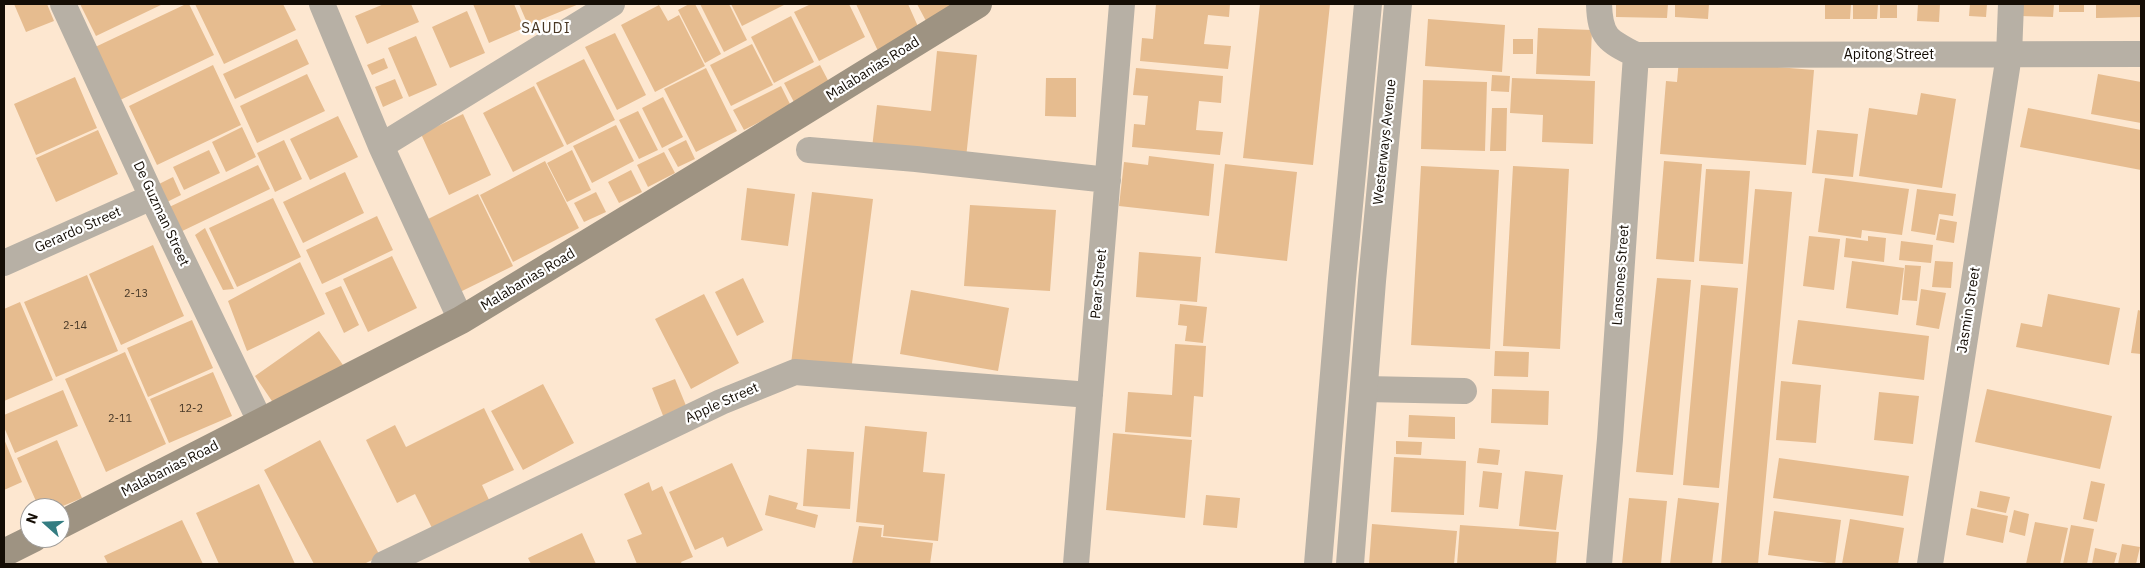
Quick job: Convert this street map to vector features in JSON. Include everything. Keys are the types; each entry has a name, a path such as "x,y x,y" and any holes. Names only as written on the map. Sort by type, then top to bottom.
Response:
{"main road":[{"name":"Malabanias Road","path":"70,520 461,320 978,4"},
{"path":"4,553 20,545"}],"street":[{"name":"De Guzman Street","path":"63,4 152,197 261,423"},
{"path":"322,4 381,146 461,320"},
{"path":"381,146 612,4"},
{"name":"Pear Street","path":"1076,564 1122,4"},
{"path":"1318,564 1368,4"},
{"name":"Westerways Avenue","path":"1350,564 1372,281 1398,4"},
{"path":"1599,4 1599,19 1604,33 1613,44 1636,55"},
{"name":"Jasmin Street","path":"1930,564 2009,55 2010,4"},
{"name":"Apitong Street","path":"1636,55 2141,54"},
{"name":"Lansones Street","path":"1599,564 1610,439 1636,55"},
{"path":"809,150 916,159 1108,180"},
{"name":"Gerardo Street","path":"4,263 152,197"},
{"path":"1342,279 1372,281"},
{"name":"Apple Street","path":"384,564 721,402 796,372 1090,395"},
{"path":"1365,389 1464,391"},
{"path":"1325,485 1356,488"}],"building":[{"path":"14,4 47,4 54,21 26,32"},
{"path":"80,4 163,4 96,36"},
{"path":"189,4 214,55 116,102 91,49"},
{"path":"195,4 283,4 296,30 224,64"},
{"path":"384,4 411,4 419,22 367,44 355,16"},
{"path":"473,4 514,4 524,28 489,43"},
{"path":"519,4 579,4 528,25"},
{"path":"689,4 695,4 721,54 705,63 678,10"},
{"path":"700,4 729,4 747,40 724,52"},
{"path":"731,4 786,4 742,26"},
{"path":"811,4 849,4 865,37 819,61 794,12"},
{"path":"856,4 908,4 920,31 878,51"},
{"path":"917,4 958,4 926,21"},
{"path":"1156,4 1230,4 1229,17 1208,15 1204,44 1231,46 1228,69 1140,61 1142,38 1153,39"},
{"path":"1260,4 1330,4 1313,165 1243,158"},
{"path":"1616,4 1668,4 1667,18 1616,17"},
{"path":"1675,4 1709,4 1708,19 1675,17"},
{"path":"1825,4 1851,4 1850,19 1825,19"},
{"path":"1853,4 1878,4 1877,19 1853,19"},
{"path":"1880,4 1897,4 1897,18 1880,18"},
{"path":"1918,4 1940,4 1939,22 1917,21"},
{"path":"1970,4 1987,4 1986,17 1969,16"},
{"path":"2020,4 2054,4 2053,17 2020,16"},
{"path":"2059,4 2084,4 2084,12 2059,12"},
{"path":"2096,4 2141,4 2141,17 2096,18"},
{"path":"659,5 668,21 679,15 705,66 655,92 621,25"},
{"path":"467,11 485,53 450,68 432,27"},
{"path":"791,16 814,62 774,83 751,37"},
{"path":"1428,19 1505,25 1502,72 1425,66"},
{"path":"1538,28 1592,30 1590,76 1536,74"},
{"path":"615,33 646,95 617,110 585,47"},
{"path":"416,36 437,85 409,97 388,48"},
{"path":"297,39 309,64 235,99 223,74"},
{"path":"1513,39 1533,39 1533,54 1513,54"},
{"path":"752,44 773,85 731,106 710,65"},
{"path":"937,51 977,55 966,158 872,148 877,105 931,111"},
{"path":"384,58 388,68 372,75 367,65"},
{"path":"584,59 615,120 567,145 536,83"},
{"path":"1679,59 1814,70 1806,165 1660,154 1666,81 1677,82"},
{"path":"213,65 241,125 157,165 129,106"},
{"path":"820,65 831,86 795,104 784,83"},
{"path":"706,68 737,131 696,152 664,89"},
{"path":"1136,68 1223,76 1221,103 1199,101 1196,130 1223,132 1220,155 1132,147 1134,124 1145,125 1148,96 1133,95"},
{"path":"307,74 325,111 257,143 240,106"},
{"path":"2098,74 2141,82 2141,123 2091,114"},
{"path":"1492,75 1510,76 1509,92 1491,91"},
{"path":"75,77 97,128 36,155 14,104"},
{"path":"1046,78 1076,78 1076,117 1045,116"},
{"path":"1512,78 1595,81 1593,144 1542,142 1543,115 1510,113"},
{"path":"395,79 403,98 383,107 375,87"},
{"path":"1423,80 1487,82 1485,151 1421,149"},
{"path":"534,86 564,146 513,172 483,113"},
{"path":"781,86 791,106 744,130 733,110"},
{"path":"1921,93 1956,99 1942,188 1859,176 1869,108 1917,115"},
{"path":"663,97 683,137 662,148 642,108"},
{"path":"1492,108 1507,108 1506,151 1490,151"},
{"path":"2028,108 2141,130 2141,170 2020,147"},
{"path":"638,111 658,150 639,159 619,120"},
{"path":"463,114 491,175 449,195 421,134"},
{"path":"338,116 358,157 310,180 290,139"},
{"path":"616,125 634,161 592,183 573,146"},
{"path":"242,127 256,157 226,172 212,142"},
{"path":"98,130 118,174 56,202 36,158"},
{"path":"1817,130 1858,134 1853,177 1812,173"},
{"path":"284,140 302,179 275,192 257,153"},
{"path":"686,140 695,159 678,167 668,149"},
{"path":"209,150 220,173 184,190 173,167"},
{"path":"572,150 591,190 567,202 547,163"},
{"path":"664,152 675,173 648,187 637,165"},
{"path":"1149,156 1214,164 1209,216 1119,206 1124,162 1148,165"},
{"path":"545,161 579,228 513,262 480,195"},
{"path":"1664,161 1702,164 1694,262 1656,259"},
{"path":"1225,164 1297,172 1287,261 1215,253"},
{"path":"258,165 270,189 176,234 165,209"},
{"path":"1421,166 1499,170 1490,349 1411,345"},
{"path":"1513,166 1569,169 1560,349 1503,346"},
{"path":"1706,169 1750,171 1743,264 1699,261"},
{"path":"631,170 642,192 619,203 608,182"},
{"path":"345,172 364,213 303,243 283,202"},
{"path":"173,177 181,195 163,204 155,186"},
{"path":"1825,178 1909,189 1902,235 1862,230 1861,238 1818,232"},
{"path":"747,188 795,194 788,246 741,240"},
{"path":"1755,189 1792,192 1758,564 1721,564"},
{"path":"1917,189 1956,194 1953,216 1939,214 1935,235 1911,231"},
{"path":"596,192 606,212 584,222 574,203"},
{"path":"812,192 873,199 851,371 791,364"},
{"path":"478,194 513,266 460,292 426,220"},
{"path":"273,198 301,257 237,287 209,228"},
{"path":"970,205 1056,210 1050,291 964,286"},
{"path":"377,216 393,250 322,284 306,250"},
{"path":"1940,219 1957,222 1954,243 1936,240"},
{"path":"205,228 234,289 223,290 195,235"},
{"path":"1809,236 1840,239 1834,290 1803,286"},
{"path":"1868,236 1886,238 1884,262 1844,257 1846,238 1868,241"},
{"path":"1901,241 1933,245 1931,263 1899,260"},
{"path":"153,245 184,316 121,345 89,274"},
{"path":"1139,252 1201,257 1197,302 1136,297"},
{"path":"392,256 417,308 368,332 343,279"},
{"path":"1852,261 1904,268 1898,315 1846,308"},
{"path":"1935,261 1953,262 1951,288 1932,287"},
{"path":"300,262 325,314 247,351 228,301"},
{"path":"1905,265 1921,266 1917,301 1902,300"},
{"path":"87,275 118,351 56,377 24,302"},
{"path":"743,278 764,322 737,336 715,292"},
{"path":"1657,278 1691,280 1673,475 1636,472"},
{"path":"1701,285 1738,288 1719,488 1683,485"},
{"path":"341,286 359,325 344,333 325,293"},
{"path":"1921,289 1946,293 1939,329 1916,325"},
{"path":"911,290 1009,308 998,371 900,354"},
{"path":"704,294 739,363 691,389 655,319"},
{"path":"2048,294 2120,308 2109,365 2016,347 2021,323 2042,327"},
{"path":"20,302 53,380 4,401 4,309"},
{"path":"1180,304 1207,307 1203,343 1185,341 1187,326 1178,325"},
{"path":"2138,310 2141,311 2141,354 2131,353"},
{"path":"192,320 213,368 148,397 127,348"},
{"path":"1798,320 1929,336 1924,380 1792,364"},
{"path":"319,331 343,365 278,410 255,376"},
{"path":"1175,344 1206,346 1203,397 1194,396 1191,437 1125,432 1128,392 1172,395"},
{"path":"1495,351 1529,352 1528,377 1494,376"},
{"path":"125,352 166,444 106,472 65,379"},
{"path":"213,372 232,416 169,443 150,399"},
{"path":"675,379 687,408 664,418 652,388"},
{"path":"1781,381 1821,385 1816,443 1776,440"},
{"path":"543,384 574,443 523,470 491,411"},
{"path":"1492,389 1549,391 1548,425 1491,423"},
{"path":"1987,389 2112,416 2100,469 1975,442"},
{"path":"63,390 78,426 15,453 4,427 4,415"},
{"path":"1879,392 1919,396 1913,444 1874,440"},
{"path":"484,408 514,470 482,485 490,502 433,530 415,494 397,503 366,440 395,425 406,447"},
{"path":"1409,415 1455,417 1455,439 1408,437"},
{"path":"865,426 927,432 923,472 945,474 938,541 883,536 884,525 856,522"},
{"path":"1113,433 1192,440 1185,518 1106,510"},
{"path":"4,439 22,482 4,490"},
{"path":"57,440 82,498 70,503 70,498 35,498 17,458"},
{"path":"320,440 380,556 364,564 314,564 264,470"},
{"path":"1396,441 1422,442 1421,455 1396,454"},
{"path":"1479,448 1500,450 1498,465 1477,463"},
{"path":"807,449 854,452 850,509 803,506"},
{"path":"1394,457 1466,461 1464,515 1391,512"},
{"path":"1779,458 1909,476 1903,516 1773,498"},
{"path":"732,463 763,530 727,547 723,537 695,550 669,492"},
{"path":"1483,471 1502,473 1498,509 1479,507"},
{"path":"1525,471 1563,475 1556,530 1519,526"},
{"path":"2091,481 2105,484 2097,522 2083,519"},
{"path":"649,482 652,491 662,486 693,557 681,562 682,564 637,564 627,540 642,534 624,494"},
{"path":"259,484 295,564 219,564 196,513"},
{"path":"1980,491 2010,497 2006,513 1977,507"},
{"path":"769,495 798,503 796,509 818,515 815,528 765,515"},
{"path":"1206,495 1240,498 1237,528 1203,525"},
{"path":"1629,498 1667,501 1661,564 1622,564"},
{"path":"1678,498 1719,503 1712,564 1670,564"},
{"path":"1971,508 2008,516 2003,543 1966,535"},
{"path":"2014,510 2029,514 2025,536 2009,532"},
{"path":"1774,511 1841,520 1835,564 1768,555"},
{"path":"1850,519 1904,528 1898,564 1842,564"},
{"path":"182,520 203,564 108,564 104,556"},
{"path":"2035,522 2068,528 2060,564 2026,564"},
{"path":"1372,524 1457,531 1454,564 1369,564"},
{"path":"1460,525 1559,532 1556,564 1457,564"},
{"path":"2071,525 2094,529 2087,564 2063,564"},
{"path":"859,526 882,528 881,537 933,543 930,564 852,564"},
{"path":"582,533 596,564 531,564 528,558"},
{"path":"2122,544 2140,547 2136,564 2118,564"},
{"path":"2095,548 2117,553 2114,564 2092,564"}],"district":[{"name":"SAUDI","path":"546,29"}]}
